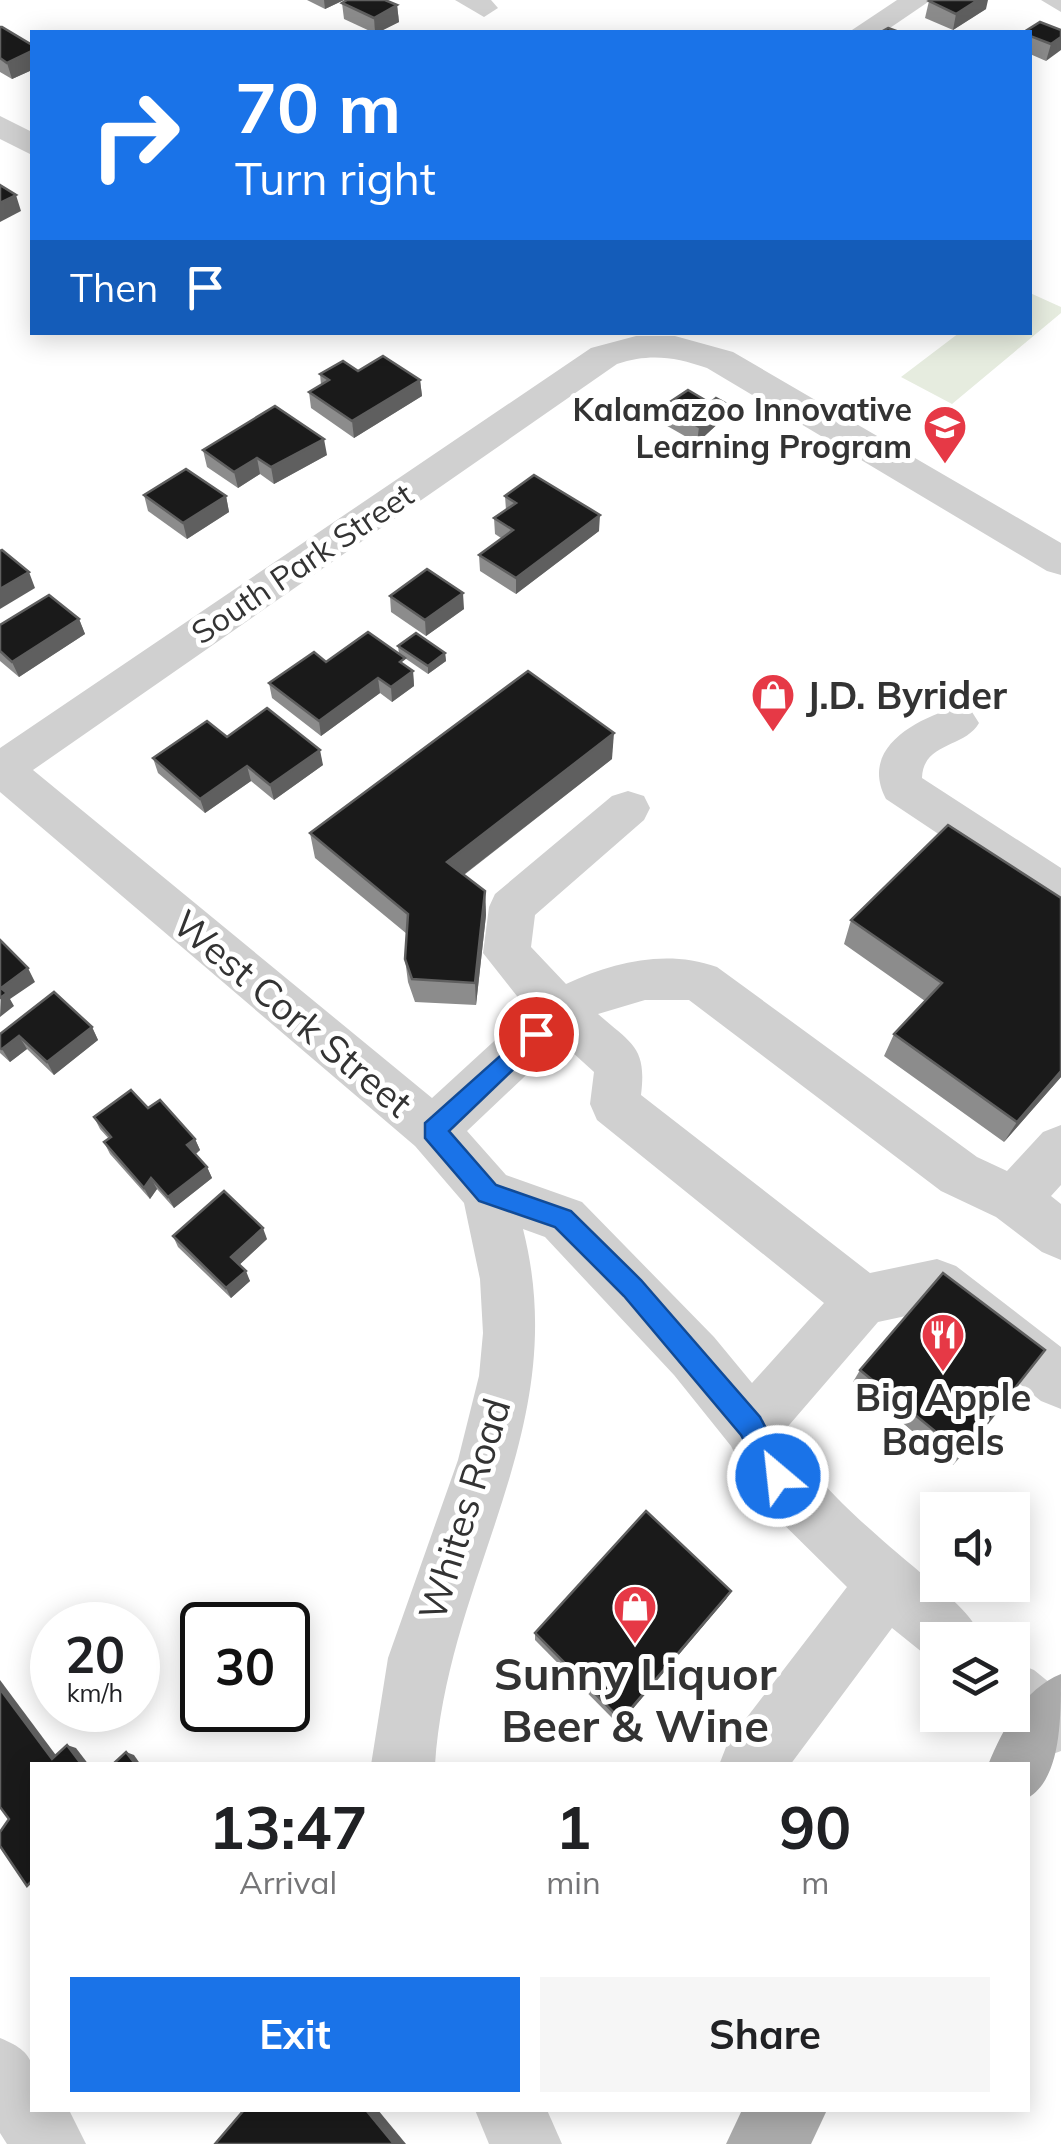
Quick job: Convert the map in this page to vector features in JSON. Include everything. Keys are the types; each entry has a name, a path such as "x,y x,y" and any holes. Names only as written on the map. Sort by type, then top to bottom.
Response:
{"main road":[{"path":"765,2144 787,2112"}],"street":[{"path":"867,30 917,0"},
{"path":"0,126 30,145"},
{"name":"South Park Street","path":"1,768 604,356 639,343 673,344 720,360 1061,561"},
{"path":"957,723 936,728 900,762 897,773 902,787 1061,892"},
{"name":"West Cork Street","path":"1,768 434,1130 488,1193"},
{"path":"628,808 512,906 507,952 560,1011 620,1064 615,1104 862,1300"},
{"path":"434,1130 560,1011 608,987 672,976 700,981 959,1174 1015,1200 1061,1235"},
{"path":"1015,1200 1061,1148"},
{"path":"488,1193 563,1219 645,1301 750,1426 778,1476 886,1584 931,1622"},
{"name":"Whites Road","path":"402,1762 407,1710 428,1626 494,1432 506,1362 509,1292 488,1193"},
{"path":"750,1426 862,1300 937,1284 1061,1382"},
{"path":"754,1762 886,1584"},
{"path":"511,2112 526,2144"}],"shaded area":[{"path":"1032,294 1061,307 1061,313 952,404 901,377 956,335 1032,335"}],"building":[{"path":"385,0 397,5 374,18 342,3"},
{"path":"931,0 978,0 956,14"},
{"path":"1040,22 1061,30 1061,37 1051,44 1032,37 1032,30 1027,30"},
{"path":"0,27 30,44 30,52 7,63 0,58"},
{"path":"0,185 16,195 0,203"},
{"path":"383,356 420,380 352,421 309,392 329,380 320,374 343,361 358,371"},
{"path":"688,390 710,403 716,398 725,403 699,427 664,406"},
{"path":"275,406 324,439 271,467 257,458 234,472 203,450"},
{"path":"186,469 226,496 183,523 144,495"},
{"path":"534,475 600,515 516,578 479,555 513,530 494,518 516,503 505,496"},
{"path":"0,551 29,572 0,589"},
{"path":"427,569 463,593 425,620 390,596"},
{"path":"49,595 79,619 12,662 0,651 0,625"},
{"path":"368,632 405,658 400,662 413,671 391,687 378,678 319,721 269,683 314,652 326,662"},
{"path":"416,633 445,653 428,666 398,646"},
{"path":"528,671 614,733 447,862 485,891 475,983 412,979 405,959 408,914 310,833"},
{"path":"267,708 320,750 270,785 247,766 200,799 153,758 207,721 227,737"},
{"path":"948,825 1061,898 1061,1071 1017,1122 894,1034 942,983 851,920"},
{"path":"0,940 28,968 1,988 7,993 0,998"},
{"path":"54,992 92,1027 47,1062 19,1036 0,1048 0,1034"},
{"path":"131,1090 148,1108 160,1100 195,1139 187,1145 207,1167 168,1197 151,1178 144,1188 104,1142 111,1137 94,1117"},
{"path":"224,1191 263,1228 231,1257 246,1271 226,1288 173,1236"},
{"name":"Big Apple Bagels","path":"943,1273 1045,1350 963,1454 860,1370"},
{"path":"646,1511 731,1591 621,1720 535,1633"},
{"path":"0,1689 52,1759 67,1745 80,1762 30,1762 27,1886 0,1846 0,1832 9,1819 0,1807"},
{"path":"126,1752 134,1762 115,1762"},
{"path":"242,2112 368,2112 394,2144 215,2144"}],"place":[{"name":"Kalamazoo Innovative Learning Program","path":"945,465"},
{"name":"J.D. Byrider","path":"773,733"},
{"name":"Big Apple Bagels","path":"943,1373"},
{"name":"Sunny Liquor Beer & Wine","path":"635,1645"}],"route":[{"path":"536,1034 434,1130 488,1193 563,1219 633,1288 750,1426 778,1476"}]}
